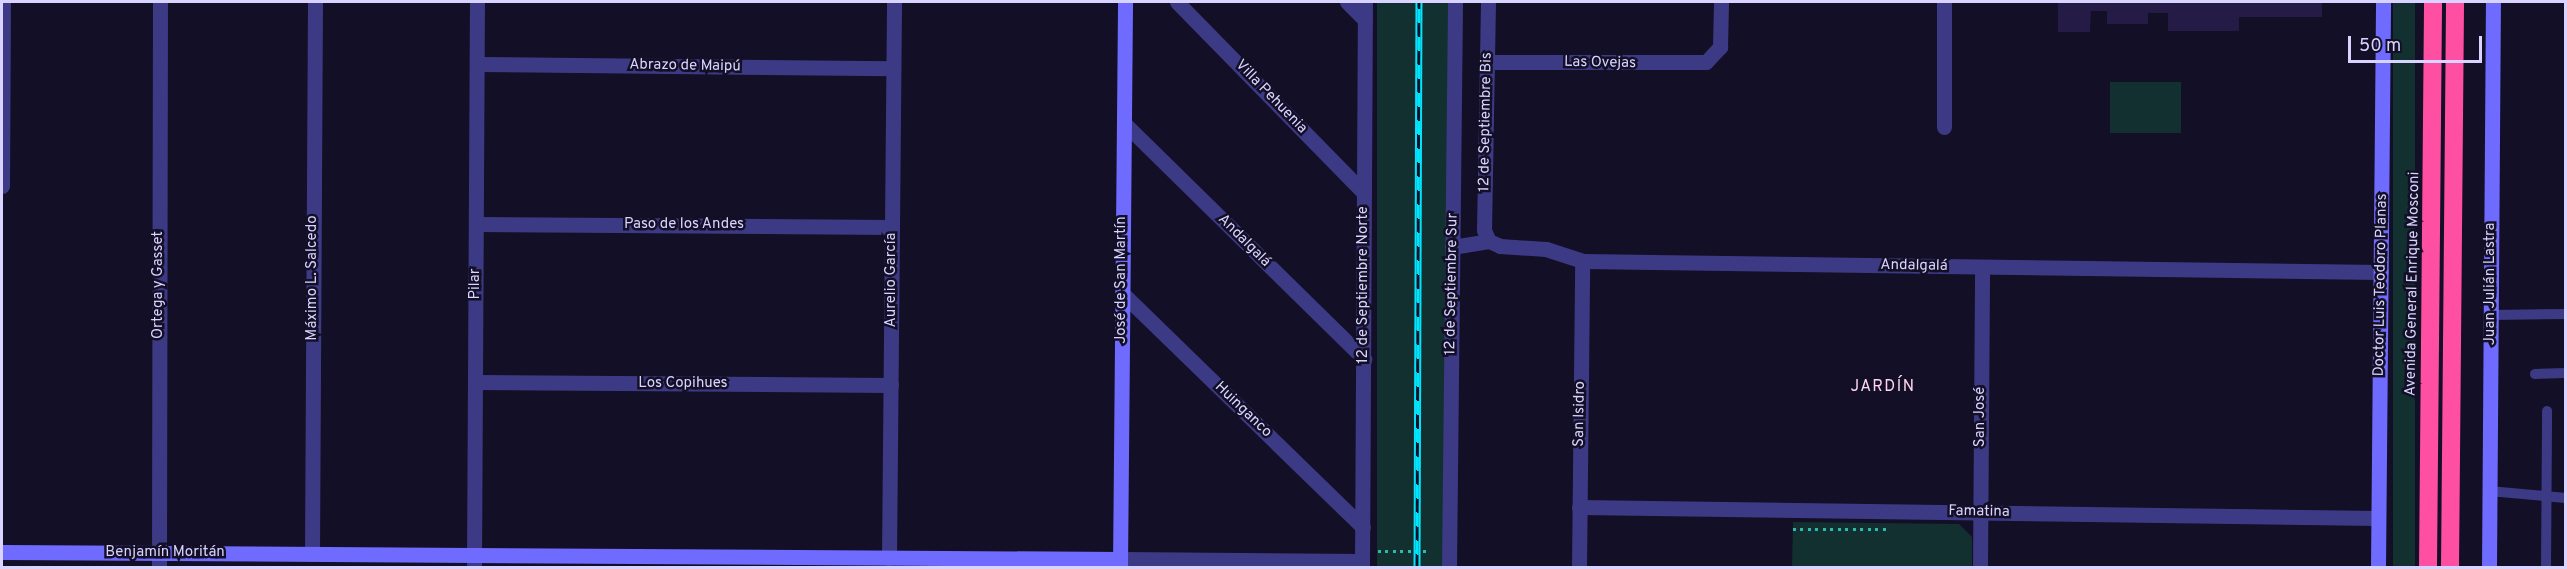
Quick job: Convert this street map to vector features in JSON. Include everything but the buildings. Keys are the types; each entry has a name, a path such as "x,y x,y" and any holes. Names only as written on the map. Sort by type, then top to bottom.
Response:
{"highway":[{"name":"Avenida General Enrique Mosconi","path":"2428,567 2433,2"},
{"path":"2450,567 2455,2"}],"street":[{"path":"2,186 3,2"},
{"name":"Ortega y Gasset","path":"159,560 160,2"},
{"name":"Máximo L. Salcedo","path":"312,554 315,2"},
{"name":"Pilar","path":"474,561 477,2"},
{"name":"Aurelio García","path":"889,558 894,2"},
{"name":"José de San Martín","path":"1120,563 1125,2"},
{"name":"Villa Pehuenia","path":"1177,2 1365,193"},
{"path":"1347,2 1365,20"},
{"name":"12 de Septiembre Norte","path":"1362,564 1365,2"},
{"name":"12 de Septiembre Sur","path":"1449,567 1455,2"},
{"name":"12 de Septiembre Bis","path":"1488,2 1484,230 1489,241"},
{"name":"Las Ovejas","path":"1487,62 1695,64 1712,59 1719,47 1721,2"},
{"path":"1944,2 1944,127"},
{"name":"Doctor Luis Teodoro Planas","path":"2378,567 2383,2"},
{"name":"Juan Julián Lastra","path":"2489,567 2493,2"},
{"name":"Abrazo de Maipú","path":"477,64 893,68"},
{"name":"Andalgalá","path":"1124,123 1364,358"},
{"name":"Paso de los Andes","path":"476,224 892,227"},
{"name":"Andalgalá","path":"1452,247 1489,241 1500,246 1546,249 1582,261 2381,272"},
{"name":"San Isidro","path":"1579,567 1582,261"},
{"name":"San José","path":"1980,567 1982,267"},
{"name":"Huinganco","path":"1122,293 1363,527"},
{"name":"Los Copihues","path":"475,382 891,385"},
{"name":"Famatina","path":"1579,507 2378,518"},
{"name":"Benjamín Moritán","path":"2,552 159,560 312,554 474,561 797,562 889,558 1120,563"},
{"path":"1120,563 1362,564"}],"lane":[{"path":"2491,315 2565,314"},
{"path":"2535,374 2565,373"},
{"path":"2546,567 2547,411"},
{"path":"2489,491 2565,498"}],"path":[{"path":"1793,529 1895,530"},
{"path":"1362,564 1374,551 1427,551"}],"green space":[{"path":"1377,2 1448,2 1448,568 1377,568"},
{"path":"2393,2 2415,2 2415,567 2393,567"},
{"path":"2110,82 2181,82 2181,133 2110,133"},
{"path":"1793,522 1959,524 1972,537 1972,567 1792,567"}],"railway":[{"path":"1417,568 1419,2"}],"district":[{"name":"JARDÍN","path":"1883,387"}]}
